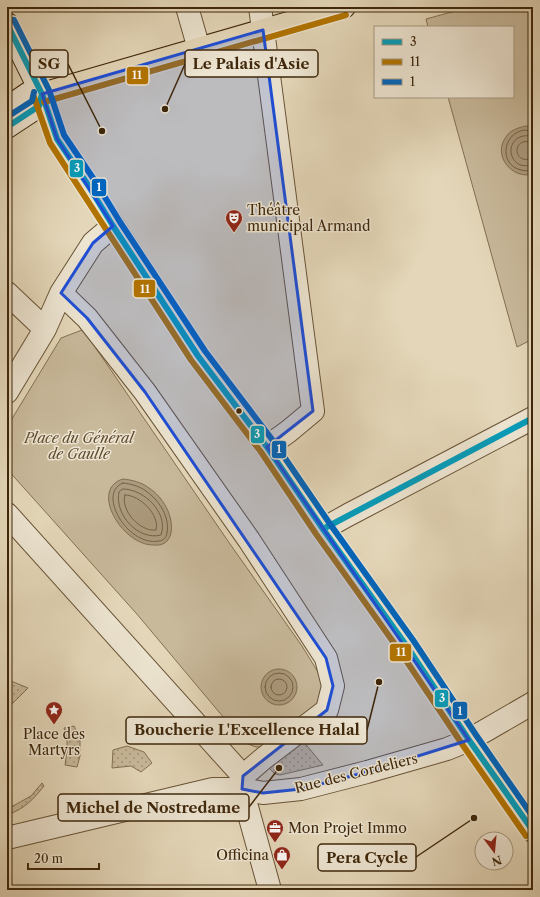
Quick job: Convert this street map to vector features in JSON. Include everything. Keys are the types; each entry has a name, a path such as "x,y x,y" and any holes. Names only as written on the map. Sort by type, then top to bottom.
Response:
{"main road":[{"path":"344,7 42,94 57,139 198,356 267,447 323,529 406,645 469,740 533,831"}],"street":[{"path":"187,7 199,49"},
{"path":"260,7 313,411 267,447"},
{"path":"7,24 42,94 39,106 7,127"},
{"path":"7,108 29,93 42,94"},
{"path":"7,392 45,329 61,293 94,243 113,226"},
{"path":"7,293 45,329"},
{"path":"61,293 87,318 145,392 249,540 326,658 333,686 327,710 264,758 242,782"},
{"path":"323,529 533,418"},
{"path":"7,514 242,782 270,890"},
{"name":"Rue des Cordeliers","path":"7,838 242,782 263,793 301,789 447,749 469,740 533,703"}],"highlighted area":[{"path":"263,30 313,411 267,447 469,740 367,772 301,789 263,793 242,789 243,776 327,710 333,686 326,658 145,392 87,318 61,293 93,243 113,226 57,139 42,94"}],"green space":[{"path":"470,7 529,7 533,19 533,339 517,347 448,98 514,98 514,26 428,26 426,19"},
{"name":"Place du Général de Gaulle","path":"82,330 302,646 321,677 325,695 319,709 261,747 256,747 245,743 136,613 7,469 7,427 61,338"},
{"path":"11,681 28,688 10,706 7,706 7,691 10,689"},
{"path":"74,726 80,738 80,756 77,767 65,765 67,742 64,728"},
{"path":"303,741 323,765 280,775 275,774 269,768"},
{"path":"127,746 144,752 152,763 141,772 131,766 112,768 113,750"},
{"path":"42,783 44,786 32,800 18,810 7,815 7,807 13,806 31,796"}],"water":[{"path":"525,126 533,127 533,174 525,175 512,170 506,164 501,151 502,144 508,135 514,130"},
{"path":"123,479 146,486 159,496 163,502 171,520 171,533 165,543 153,545 141,543 130,536 121,527 109,504 109,494 113,485"},
{"path":"279,669 289,672 294,677 297,687 294,697 289,702 279,705 269,702 264,697 261,687 264,677 269,672"}],"transit line":[{"name":"11","path":"44,102 346,15"},
{"name":"1","path":"14,20 49,90 64,135 120,222 205,351 274,442 330,524 413,640 533,817"},
{"name":"3","path":"7,24 42,94 57,139 113,226 198,356 267,447 323,529 406,645 469,740 533,831"},
{"name":"1","path":"7,117 32,101 34,92"},
{"name":"3","path":"7,127 39,106 42,94"},
{"name":"11","path":"34,97 50,143 191,360 261,452 316,534 399,650 526,836"},
{"name":"3","path":"323,529 533,418"}],"place":[{"name":"Le Palais d'Asie","path":"165,109"},
{"name":"SG","path":"102,131"},
{"name":"Théâtre municipal Armand","path":"234,233"},
{"name":"Boucherie L'Excellence Halal","path":"379,682"},
{"name":"Place des Martyrs","path":"54,725"},
{"name":"Michel de Nostredame","path":"279,768"},
{"name":"Pera Cycle","path":"474,818"},
{"name":"Mon Projet Immo","path":"275,843"},
{"name":"Officina","path":"282,870"}]}
